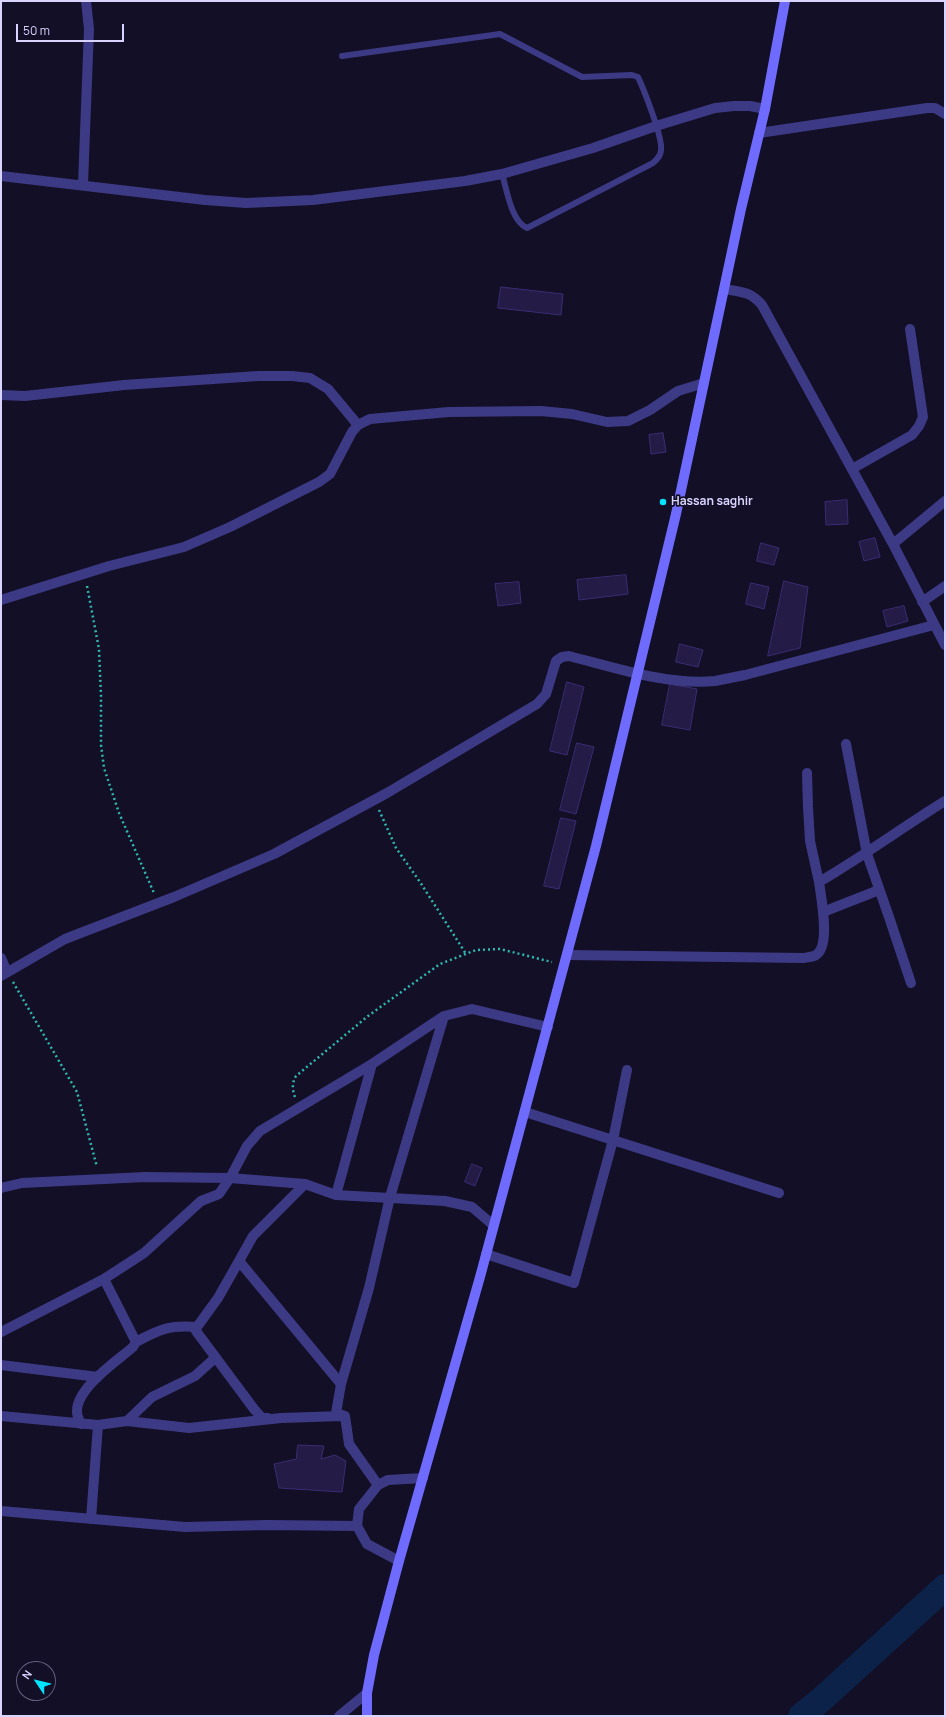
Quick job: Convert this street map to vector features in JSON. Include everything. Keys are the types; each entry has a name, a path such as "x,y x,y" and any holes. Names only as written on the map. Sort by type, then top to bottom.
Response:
{"street":[{"path":"83,184 89,29 86,1"},
{"path":"367,1716 367,1693 374,1655 525,1112 596,846 676,514 724,289 765,110 785,1"},
{"path":"1,176 83,184 205,200 246,203 313,200 465,181 502,174 593,148 656,126 715,108 750,106 765,110"},
{"path":"759,133 927,108 935,108 945,114"},
{"path":"724,289 748,292 755,296 762,304 893,544 945,645"},
{"path":"852,469 912,434 919,426 923,417 910,329"},
{"path":"1,395 24,396 124,385 243,377 292,376 310,378 328,389 358,425"},
{"path":"1,600 109,566 184,547 230,527 319,482 330,474 346,443 358,425 370,419 449,412 541,411 572,414 607,422 628,421 650,410 678,391 704,383"},
{"path":"893,544 944,503"},
{"path":"922,602 945,586"},
{"path":"1,958 4,974 65,939 158,903 274,854 374,800 537,704 546,694 556,661 562,656 569,656 638,673 682,680 714,681 745,675 934,625"},
{"path":"846,744 867,854 911,983"},
{"path":"566,960 804,958 816,955 821,950 824,942 823,912 819,882 810,841 807,773"},
{"path":"819,882 867,854 914,820 945,801"},
{"path":"823,912 879,890"},
{"path":"1,1332 104,1279 144,1253 201,1201 219,1194 230,1178 247,1146 260,1131 372,1064 444,1016 472,1009 548,1027"},
{"path":"345,1416 336,1413 341,1384 369,1288 390,1197 444,1016"},
{"path":"336,1195 372,1064"},
{"path":"486,1254 574,1283 613,1140 627,1070"},
{"path":"525,1112 780,1193"},
{"path":"1,1188 22,1183 145,1177 230,1178 305,1184 336,1195 390,1197 445,1202 472,1208 493,1226"},
{"path":"305,1184 253,1236 218,1298 197,1327 196,1331 262,1418 345,1416"},
{"path":"239,1261 341,1384"},
{"path":"104,1279 136,1342"},
{"path":"81,1424 76,1412 79,1400 88,1387 133,1347 136,1342 153,1332 176,1325 197,1327"},
{"path":"127,1421 152,1398 195,1376 215,1358"},
{"path":"1,1365 98,1378"},
{"path":"1,1416 98,1425 127,1421 189,1428 281,1418"},
{"path":"345,1416 349,1444 378,1485"},
{"path":"91,1519 98,1425"},
{"path":"399,1561 367,1544 357,1526 359,1509 378,1485 388,1480 424,1478"},
{"path":"1,1511 185,1527 267,1525 357,1526"},
{"path":"339,1716 367,1693"}],"lane":[{"path":"342,56 500,34 582,77 632,75 638,77 656,126 662,149 659,156 653,163 527,228 521,225 515,218 502,174"}],"path":[{"path":"85,574 99,648 101,744 104,768 119,812 158,903"},
{"path":"374,800 396,848 420,882 466,954"},
{"path":"298,1109 292,1090 293,1081 296,1076 368,1016 440,964 476,950 500,949 566,960"},
{"path":"4,974 76,1092 101,1179"}],"building":[{"path":"501,287 563,294 561,315 498,308"},
{"path":"663,433 666,452 651,454 649,435"},
{"path":"847,500 848,524 826,525 825,502"},
{"path":"875,538 880,557 864,561 859,542"},
{"path":"761,543 779,548 774,565 757,561"},
{"path":"626,575 628,594 579,600 577,580"},
{"path":"784,581 808,587 800,648 768,656"},
{"path":"519,582 521,603 498,606 495,584"},
{"path":"751,583 769,587 764,609 746,604"},
{"path":"904,606 908,621 887,627 883,611"},
{"path":"680,644 703,650 698,667 676,662"},
{"path":"567,682 584,687 567,755 550,751"},
{"path":"670,684 697,689 690,730 662,725"},
{"path":"577,743 594,747 576,814 560,810"},
{"path":"561,818 576,821 559,889 544,886"},
{"path":"472,1164 482,1168 475,1186 465,1182"},
{"path":"298,1445 324,1446 321,1459 335,1455 346,1461 342,1492 279,1488 274,1464 296,1459"}],"waterway":[{"path":"801,1716 822,1699 945,1587"}],"place":[{"name":"Hassan saghir","path":"663,502"}]}
